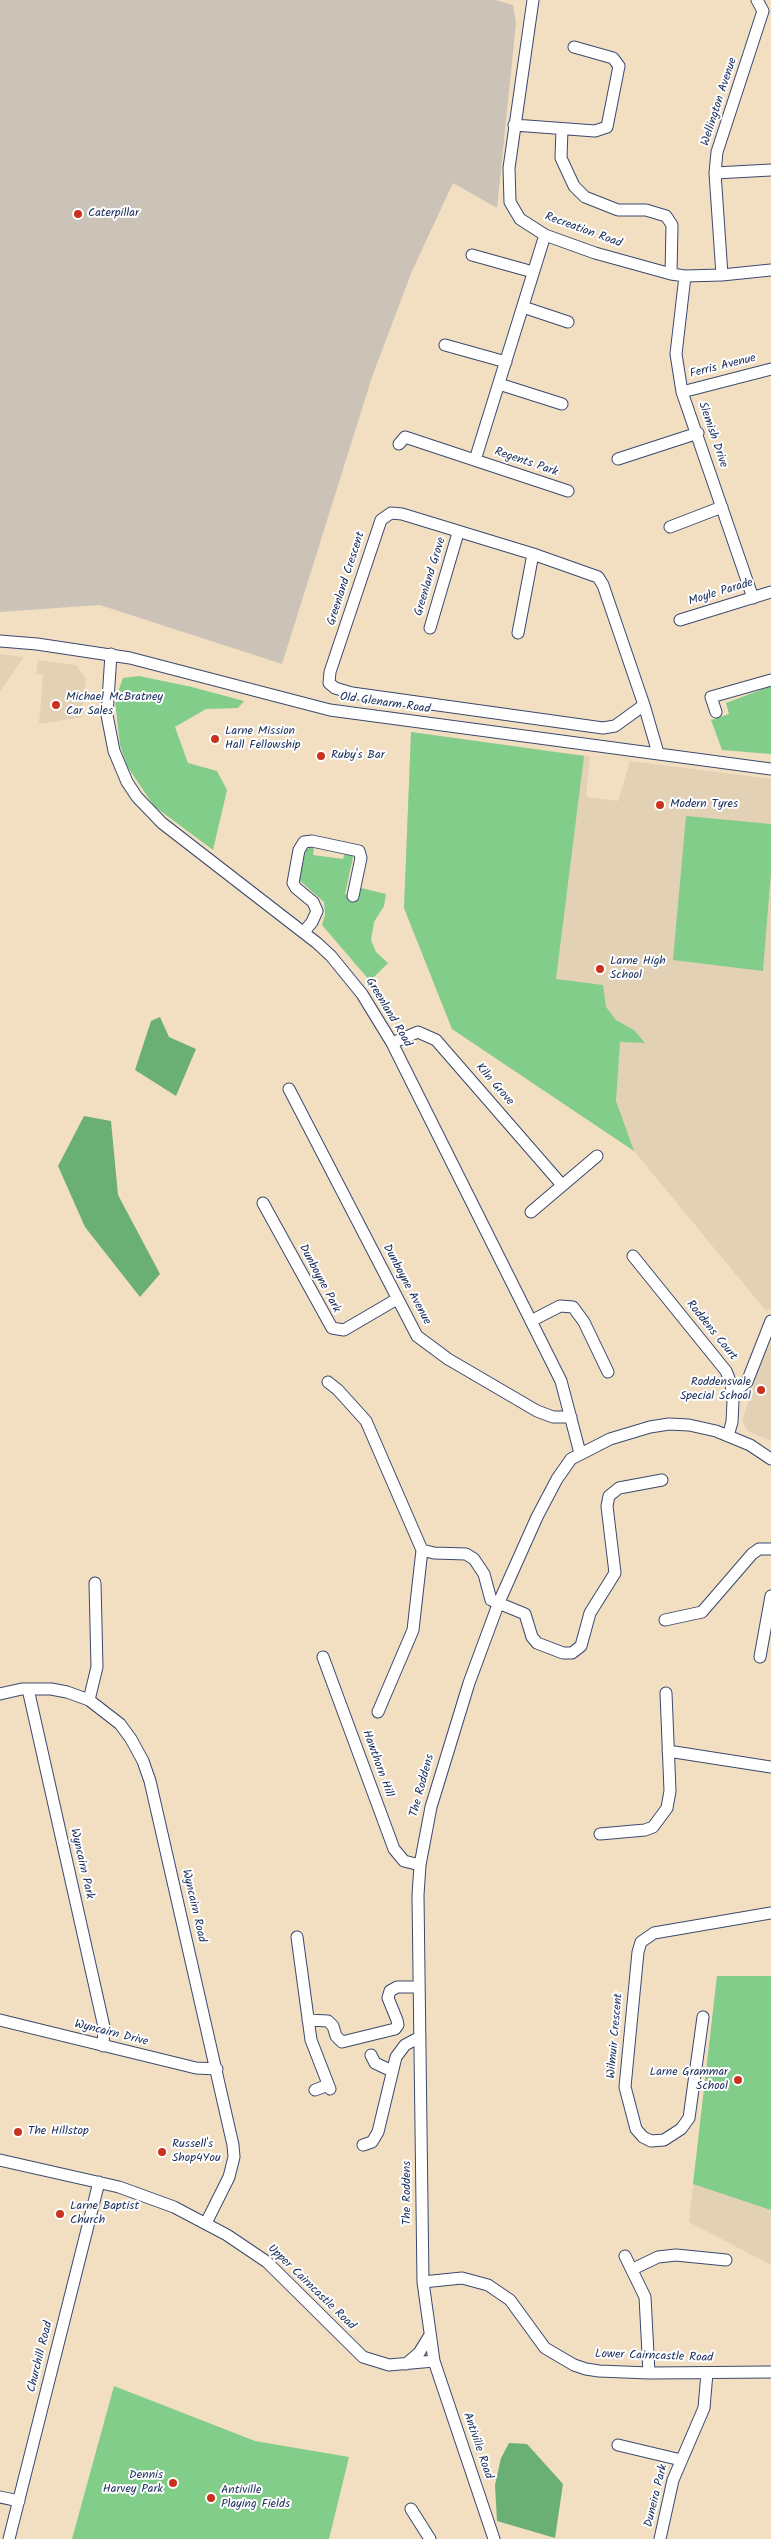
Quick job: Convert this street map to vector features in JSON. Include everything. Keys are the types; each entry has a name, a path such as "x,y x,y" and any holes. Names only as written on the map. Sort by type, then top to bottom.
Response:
{"street":[{"name":"Recreation Road","path":"533,0 509,168 510,202 520,219 545,235 595,253 672,274 722,276 771,270"},
{"name":"Wellington Avenue","path":"722,276 715,173 717,152 763,11 757,0"},
{"path":"514,125 595,131 607,127 619,66 613,58 574,47"},
{"path":"562,129 561,158 574,186 585,197 618,210 646,210 666,216 672,225 672,274"},
{"path":"715,173 771,170"},
{"name":"Regents Park","path":"475,460 545,235"},
{"path":"472,255 534,272"},
{"name":"Slemish Drive","path":"685,276 676,354 682,392 698,433 753,598"},
{"path":"523,307 568,322"},
{"path":"445,345 506,362"},
{"name":"Ferris Avenue","path":"682,392 771,369"},
{"path":"499,384 562,404"},
{"path":"618,459 698,433"},
{"name":"Regents Park","path":"399,444 405,437 568,491"},
{"path":"670,527 722,507"},
{"name":"Greenland Crescent","path":"644,704 615,726 603,728 352,693 335,688 329,683 330,672 382,520 391,513 402,514 458,533 532,554 598,577 603,585 644,704 658,753"},
{"name":"Greenland Grove","path":"430,628 458,533"},
{"path":"518,632 532,554"},
{"name":"Moyle Parade","path":"680,620 771,592"},
{"name":"Old Glenarm Road","path":"0,641 111,654 330,710 771,769"},
{"name":"Greenland Road","path":"111,654 107,703 110,733 120,768 137,797 150,812 182,840 304,932 332,956 349,976 376,1015 392,1043 560,1381 580,1453"},
{"path":"716,712 711,697 771,680"},
{"path":"304,932 314,920 317,911 313,902 296,888 293,882 299,850 305,842 312,841 360,851 361,858 353,896"},
{"name":"Kiln Grove","path":"392,1043 420,1032 436,1040 562,1185"},
{"name":"Dunboyne Avenue","path":"289,1089 415,1333 437,1352 536,1411 551,1417 571,1417"},
{"path":"531,1212 597,1156"},
{"name":"Dunboyne Park","path":"263,1203 332,1328 344,1330 397,1300"},
{"name":"Roddens Court","path":"633,1256 724,1367 733,1393 733,1419 728,1436"},
{"path":"531,1321 560,1306 566,1305 574,1308 584,1322 608,1372"},
{"path":"733,1393 747,1382 771,1321"},
{"path":"328,1382 338,1390 366,1421 422,1550 413,1630 378,1712"},
{"name":"The Roddens","path":"434,2361 423,2282 419,1987 420,1865 431,1807 446,1753 499,1602 557,1479 567,1464 580,1453 633,1431 669,1424 699,1427 728,1436 750,1445 771,1459"},
{"path":"422,1550 434,1553 466,1554 474,1559 484,1574 491,1600 525,1614 532,1637 539,1644 565,1653 578,1650 582,1643 590,1613 615,1572 607,1506 608,1498 614,1490 619,1488 662,1480"},
{"path":"665,1620 702,1612 752,1554 759,1549 771,1549"},
{"path":"89,1700 97,1667 95,1583"},
{"path":"760,1657 771,1596"},
{"name":"Hawthorn Hill","path":"323,1657 394,1849 402,1860 420,1865"},
{"name":"Wyncairn Road","path":"0,1694 28,1689 58,1690 89,1700 109,1714 126,1732 139,1751 147,1771 216,2069 234,2157 227,2182 206,2223"},
{"name":"Wyncairn Park","path":"28,1689 104,2027 103,2046"},
{"path":"600,1834 644,1830 652,1827 661,1818 669,1802 666,1693"},
{"path":"668,1751 771,1767"},
{"name":"Wilmuir Crescent","path":"703,2017 689,2118 681,2129 664,2140 651,2142 636,2129 625,2087 638,1952 641,1942 654,1933 771,1913"},
{"path":"300,1941 311,2040 329,2087 316,2090"},
{"path":"308,2020 328,2021 333,2026 336,2036 342,2042 395,2029 398,2025 388,1998 390,1991 397,1987 419,1987"},
{"name":"Wyncairn Drive","path":"0,2020 196,2068 216,2069"},
{"path":"364,2145 372,2142 378,2132 396,2056 405,2045 420,2037"},
{"path":"371,2056 376,2062 392,2071"},
{"name":"Upper Cairncastle Road","path":"0,2160 99,2182 156,2200 206,2223 245,2246 267,2262 364,2357 380,2363 406,2364 434,2361"},
{"name":"Churchill Road","path":"9,2539 99,2182"},
{"path":"633,2269 658,2258 676,2255 726,2260"},
{"path":"625,2256 633,2269 646,2305 649,2373"},
{"name":"Lower Cairncastle Road","path":"423,2282 462,2278 488,2285 510,2300 539,2341 561,2359 599,2372 771,2372"},
{"path":"406,2364 419,2353 430,2334"},
{"name":"Antiville Road","path":"434,2361 494,2539"},
{"name":"Duneira Park","path":"660,2539 673,2480 704,2408 707,2373"},
{"name":"Duneira Park","path":"618,2445 681,2460"},
{"path":"0,2497 19,2502"},
{"path":"411,2509 430,2539"}],"shaded area":[{"name":"Caterpillar","path":"0,0 495,0 513,5 516,23 497,208 453,183 412,271 372,377 282,664 100,605 0,612"},
{"path":"0,654 24,657 0,691"},
{"path":"38,660 76,665 86,679 82,717 39,724 43,675 36,674"},
{"name":"Larne High School","path":"411,732 590,756 586,797 618,801 630,761 771,779 771,1308 766,1311 634,1151 452,1029 404,908"},
{"name":"Roddensvale Special School","path":"771,1341 771,1441 748,1431 742,1421 760,1365"},
{"name":"Larne Grammar School","path":"717,1976 771,1976 771,2265 689,2222"}],"green space":[{"path":"139,676 192,687 244,701 238,708 206,709 175,727 188,763 217,771 227,790 213,850 154,806 127,766 120,745 115,700 123,678"},
{"path":"771,686 771,754 722,750 711,720 729,714 726,703"},
{"path":"411,732 584,756 556,979 603,985 606,1007 616,1020 634,1030 645,1043 620,1042 616,1101 634,1151 452,1029 404,908"},
{"path":"686,816 771,824 771,872 763,971 673,960"},
{"path":"314,848 313,855 343,859 345,853 351,853 353,857 345,894 358,898 361,888 386,894 384,906 374,922 371,940 376,952 388,963 370,981 322,925 325,915 324,902 299,880 306,850"},
{"path":"160,1017 169,1037 196,1049 176,1096 135,1070 151,1021"},
{"path":"84,1116 111,1121 118,1195 160,1274 140,1297 85,1227 58,1166"},
{"name":"Larne Grammar School","path":"717,1976 771,1976 771,2210 693,2184"},
{"name":"Antiville Playing Fields","path":"114,2386 255,2441 349,2457 329,2539 72,2539"},
{"path":"509,2443 527,2444 563,2484 555,2538 497,2521 495,2485 501,2458"}],"place":[{"name":"Caterpillar","path":"78,214"},
{"name":"Michael McBratney Car Sales","path":"56,705"},
{"name":"Larne Mission Hall Fellowship","path":"215,739"},
{"name":"Ruby's Bar","path":"321,756"},
{"name":"Modern Tyres","path":"660,805"},
{"name":"Larne High School","path":"600,969"},
{"name":"Roddensvale Special School","path":"761,1390"},
{"name":"Larne Grammar School","path":"738,2080"},
{"name":"The Hillstop","path":"18,2132"},
{"name":"Russell's Shop4You","path":"162,2152"},
{"name":"Larne Baptist Church","path":"60,2214"},
{"name":"Dennis Harvey Park","path":"173,2483"},
{"name":"Antiville Playing Fields","path":"211,2498"}]}
